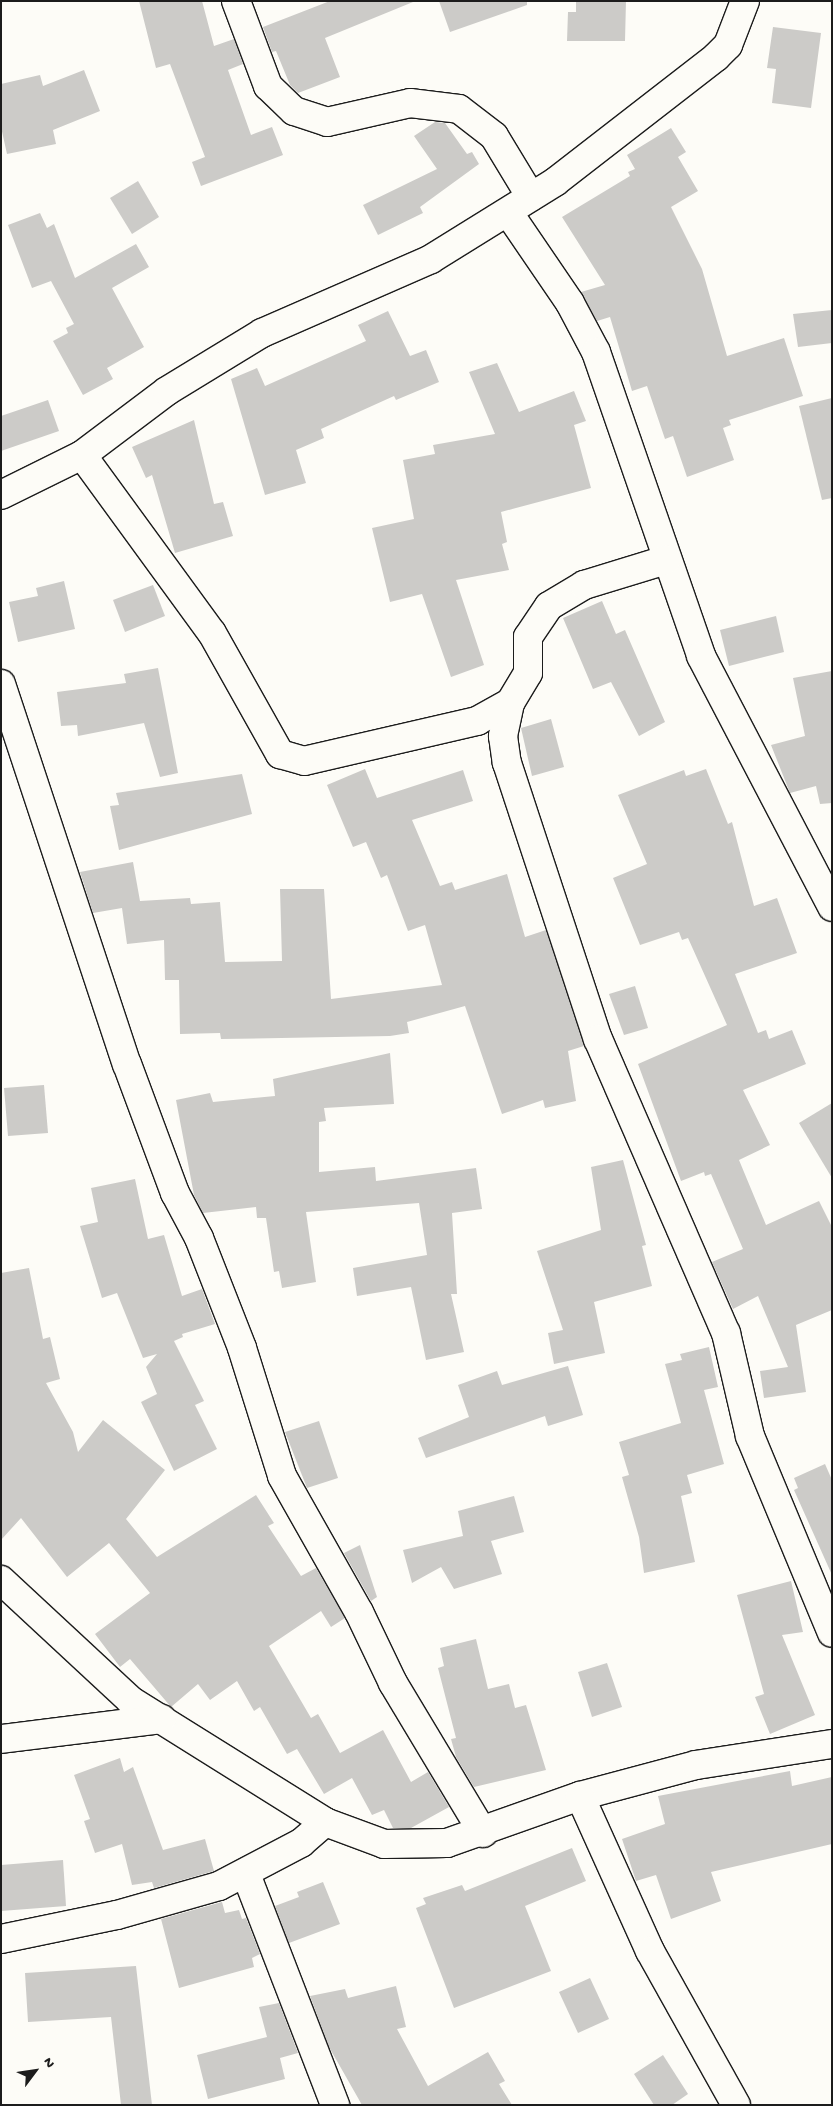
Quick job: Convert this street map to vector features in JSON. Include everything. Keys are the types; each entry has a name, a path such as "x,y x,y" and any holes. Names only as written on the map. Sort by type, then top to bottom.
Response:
{"street":[{"path":"236,1 268,86 294,111 327,122 410,103 460,109 494,136 531,197"},
{"path":"1,495 82,455 167,391 262,333 431,259 531,197 716,57 728,45 745,1"},
{"path":"508,212 570,303 596,352 666,560 701,656 832,907"},
{"path":"82,455 212,633 280,754 304,761 477,721 510,703"},
{"path":"666,560 584,585 549,606 528,637 528,673 510,703 503,736 506,763 598,1039 726,1333 750,1436 832,1633"},
{"path":"1,684 7,717 127,1064 175,1193 199,1238 242,1348 282,1476 360,1612 393,1683 483,1833"},
{"path":"1,1580 130,1700 325,1822 384,1844 446,1842 483,1833 580,1796 696,1765 832,1744"},
{"path":"1,1739 162,1719"},
{"path":"580,1796 650,1951 736,2105"},
{"path":"1,1939 117,1915 246,1874 300,1843 325,1822"},
{"path":"246,1874 335,2105"}],"building":[{"path":"139,1 202,1 214,46 234,39 243,64 228,70 251,135 272,127 283,155 201,186 192,162 205,157 170,64 156,68"},
{"path":"330,1 413,2 325,38 340,77 298,93 290,85 276,51 272,52 263,27"},
{"path":"439,1 527,1 527,5 450,32"},
{"path":"576,1 626,1 625,41 567,41 568,12 576,12"},
{"path":"773,27 821,33 811,108 772,103 776,69 767,68"},
{"path":"84,70 100,111 53,130 56,144 7,154 1,127 1,84 40,75 43,86"},
{"path":"435,122 445,123 467,154 472,152 479,164 420,207 423,213 378,235 363,205 437,169 414,136"},
{"path":"671,128 686,152 678,157 698,191 671,207 702,269 727,356 784,338 803,396 729,420 731,425 723,428 734,460 687,477 673,436 665,439 647,386 632,391 610,317 597,321 581,292 605,285 562,217 630,176 628,172 635,169 627,155"},
{"path":"138,181 159,217 132,234 110,198"},
{"path":"40,213 47,228 54,224 75,278 136,244 149,267 112,288 144,347 107,368 113,379 83,395 53,341 68,333 66,328 74,324 51,281 32,288 8,225"},
{"path":"832,310 832,343 798,347 793,314"},
{"path":"388,311 410,356 426,350 439,382 396,400 394,396 321,429 324,438 296,450 306,483 265,495 231,379 257,368 265,386 366,341 358,325"},
{"path":"497,363 519,412 574,391 586,421 574,425 591,488 501,512 507,542 502,544 509,570 456,580 484,665 451,677 422,594 390,602 372,528 414,519 403,460 435,454 433,445 495,434 469,372"},
{"path":"832,398 832,498 822,500 799,406"},
{"path":"48,400 59,431 1,451 1,416"},
{"path":"194,420 214,504 223,502 233,536 175,553 152,475 146,478 132,447"},
{"path":"64,581 75,629 18,642 9,602 38,596 36,588"},
{"path":"153,585 165,616 125,632 113,600"},
{"path":"602,601 616,634 625,630 665,722 639,736 611,682 593,689 563,618"},
{"path":"776,616 784,652 729,666 720,630"},
{"path":"158,668 178,773 160,777 144,723 78,736 77,725 61,726 57,692 126,683 124,674"},
{"path":"832,671 832,803 820,804 816,786 790,793 771,745 805,736 793,678"},
{"path":"551,719 564,767 532,776 521,728"},
{"path":"365,769 377,798 463,770 473,801 412,820 440,886 452,882 455,890 507,874 525,937 546,930 584,1046 568,1051 576,1101 545,1108 543,1100 502,1114 465,1006 407,1022 409,1033 390,1036 221,1039 220,1033 180,1034 179,980 165,980 164,940 127,944 122,908 93,913 80,872 133,862 140,901 190,898 191,904 220,902 225,962 282,961 280,889 324,889 331,999 442,985 425,925 408,931 387,875 381,878 366,842 353,847 327,785"},
{"path":"706,769 728,824 732,822 754,906 777,898 797,953 735,974 758,1033 766,1030 769,1039 792,1030 806,1064 743,1090 770,1145 739,1160 766,1225 819,1201 832,1227 832,1310 796,1325 806,1392 764,1398 760,1371 788,1367 758,1296 733,1309 712,1262 743,1249 711,1174 705,1176 704,1172 681,1181 638,1064 727,1025 688,938 682,940 679,932 640,945 613,878 647,864 618,795 684,770 686,776"},
{"path":"242,774 252,814 119,850 110,806 119,805 116,793"},
{"path":"635,986 648,1028 624,1035 609,994"},
{"path":"390,1053 394,1104 324,1108 326,1121 319,1122 319,1172 375,1167 376,1181 476,1168 482,1209 452,1213 457,1294 451,1294 464,1352 426,1360 411,1287 357,1296 353,1268 427,1255 419,1203 306,1212 316,1282 282,1288 279,1271 274,1272 266,1218 257,1218 256,1207 203,1213 194,1195 176,1100 210,1093 213,1102 275,1096 273,1079"},
{"path":"44,1085 48,1133 8,1136 4,1088"},
{"path":"832,1103 832,1178 799,1123"},
{"path":"623,1160 646,1245 642,1246 652,1286 594,1302 605,1353 554,1364 548,1333 563,1330 537,1251 601,1230 591,1167"},
{"path":"135,1179 148,1239 164,1235 182,1296 202,1289 215,1324 182,1334 183,1337 174,1341 204,1401 195,1405 217,1449 174,1471 141,1402 157,1394 146,1367 157,1354 143,1358 117,1293 102,1298 80,1226 98,1222 91,1188"},
{"path":"29,1268 43,1339 50,1337 60,1379 46,1383 73,1432 78,1452 103,1420 165,1470 126,1519 157,1557 256,1495 274,1523 268,1526 301,1576 316,1568 345,1618 331,1627 321,1611 269,1646 311,1718 318,1714 340,1753 383,1730 411,1782 428,1772 449,1807 411,1828 393,1828 384,1810 372,1815 352,1778 324,1794 297,1749 287,1754 260,1707 254,1711 237,1681 210,1700 198,1684 171,1707 130,1659 120,1667 95,1634 150,1593 109,1543 67,1577 21,1518 1,1540 1,1273"},
{"path":"709,1347 718,1387 704,1390 724,1464 687,1475 692,1493 681,1496 695,1562 644,1573 639,1537 622,1477 629,1475 619,1442 681,1423 665,1364 682,1360 680,1354"},
{"path":"568,1366 583,1415 548,1426 545,1416 426,1458 418,1438 469,1417 458,1385 497,1371 502,1385"},
{"path":"319,1421 338,1478 307,1488 285,1432"},
{"path":"825,1464 832,1480 832,1575 794,1490 798,1488 794,1478"},
{"path":"514,1496 524,1532 491,1541 502,1574 454,1589 441,1567 412,1583 403,1550 463,1536 458,1511"},
{"path":"360,1545 377,1597 371,1601 344,1553"},
{"path":"791,1581 803,1632 782,1635 815,1715 770,1734 755,1697 764,1694 737,1595"},
{"path":"476,1639 488,1689 509,1684 515,1708 526,1705 546,1770 474,1787 456,1757 451,1739 456,1738 438,1668 444,1666 440,1648"},
{"path":"607,1663 622,1707 592,1717 578,1672"},
{"path":"120,1758 124,1772 133,1767 163,1850 205,1839 214,1871 154,1888 152,1882 132,1885 122,1844 95,1853 84,1821 90,1819 74,1775"},
{"path":"790,1771 792,1786 832,1777 832,1844 711,1872 721,1901 671,1919 656,1875 636,1881 622,1839 665,1824 658,1796"},
{"path":"572,1848 586,1881 525,1906 551,1971 454,2008 416,1908 426,1904 423,1898 462,1885 465,1891"},
{"path":"63,1860 66,1906 1,1911 1,1865"},
{"path":"323,1882 340,1924 289,1943 275,1906 299,1897 297,1892"},
{"path":"222,1902 225,1913 239,1910 242,1919 246,1918 260,1954 252,1958 254,1967 179,1988 161,1919"},
{"path":"136,1966 152,2105 121,2105 111,2017 28,2022 25,1973"},
{"path":"590,1978 609,2019 578,2033 559,1992"},
{"path":"396,1986 406,2027 397,2029 428,2086 488,2052 505,2081 499,2084 512,2105 362,2105 329,2047 310,1996 345,1989 348,1998"},
{"path":"279,2003 298,2053 280,2058 285,2079 208,2099 197,2055 267,2037 259,2007"},
{"path":"663,2055 688,2094 672,2105 654,2105 634,2074"}]}
